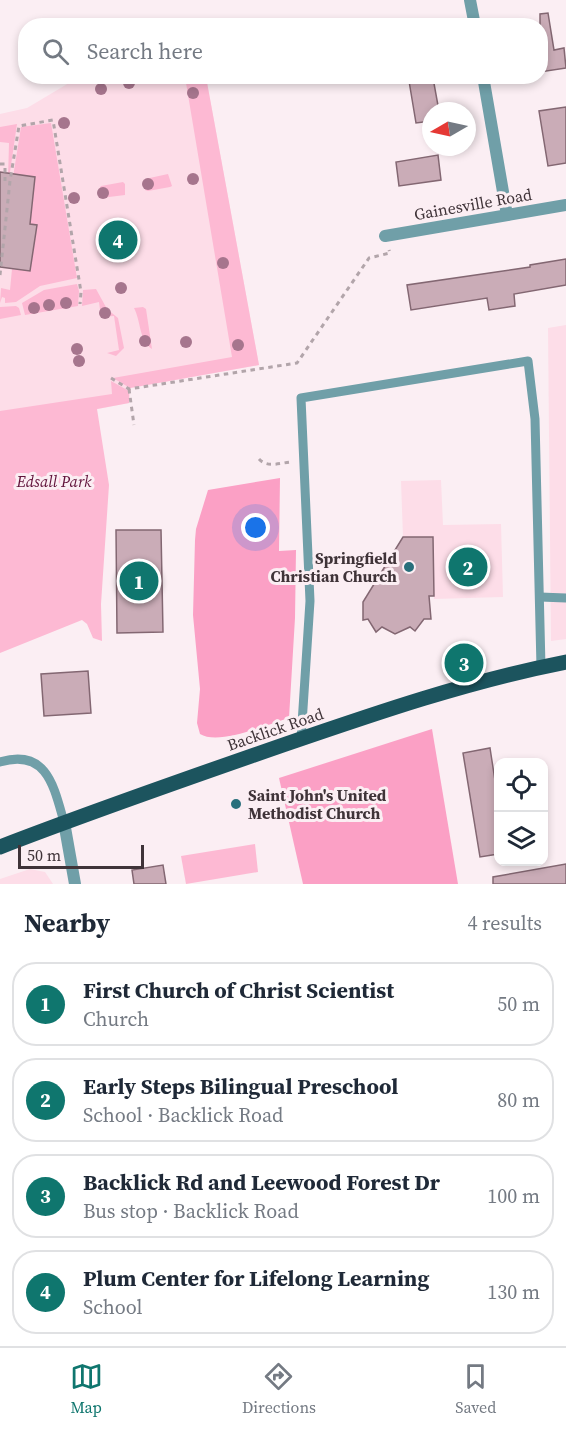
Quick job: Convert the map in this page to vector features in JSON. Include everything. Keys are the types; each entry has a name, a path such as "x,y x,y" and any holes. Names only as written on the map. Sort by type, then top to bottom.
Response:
{"main road":[{"name":"Backlick Road","path":"0,847 64,822 409,703 566,662"}],"street":[{"path":"470,0 473,18"},
{"path":"484,84 507,215"},
{"name":"Gainesville Road","path":"385,236 566,206"},
{"path":"64,822 75,884"}],"lane":[{"path":"301,739 310,601 301,398 528,361 535,419 541,667"},
{"path":"540,597 566,598"},
{"path":"0,762 26,759 42,768 53,786 64,822"}],"path":[{"path":"7,181 19,126 53,120 81,292 80,304"},
{"path":"0,164 6,164 7,181 0,275"},
{"path":"0,180 7,181"},
{"path":"111,378 129,389 297,363 369,258 390,254 385,236"},
{"path":"129,389 134,425"},
{"path":"259,459 263,464 269,465 303,461"}],"shaded area":[{"path":"67,84 207,84 259,365 131,388 129,403 0,428 0,114 27,108"},
{"path":"566,325 566,639 551,641 548,328"},
{"path":"280,478 279,551 296,550 295,618 289,718 231,736 208,737 200,734 197,723 200,689 193,615 196,529 208,490"},
{"path":"441,480 443,525 501,524 503,597 434,599 433,537 403,537 401,481"},
{"path":"432,729 458,884 303,884 279,778"},
{"path":"30,869 45,872 53,884 0,884 0,879"}],"green space":[{"path":"186,84 207,84 259,365 130,388 113,378 232,357"},
{"path":"51,123 77,278 40,286 16,302 5,303 5,298 2,297 0,303 1,288 10,290 12,269 30,270 37,225 18,222 31,215 35,177 13,177 21,127"},
{"path":"17,124 8,179 9,143 0,142 0,127"},
{"path":"168,174 172,186 145,190 145,179"},
{"path":"123,182 125,195 101,198 99,189 101,186"},
{"path":"77,284 78,306 25,315 22,303 44,290"},
{"path":"96,289 107,309 118,318 124,348 116,356 107,353 119,350 114,316 101,317 99,302 82,306 83,290"},
{"path":"16,306 21,315 0,319 0,307"},
{"path":"134,308 146,309 152,349 142,336"},
{"name":"Edsall Park","path":"111,381 129,391 129,403 97,409 109,485 101,604 102,641 93,638 87,624 82,620 0,653 0,411 112,394"},
{"path":"255,844 258,872 186,884 181,856"}],"building":[{"path":"548,13 554,50 564,48 566,68 548,71 548,18 540,18 540,14"},
{"path":"410,84 434,84 437,102 422,102 422,122 416,123"},
{"path":"566,107 566,163 548,166 539,111"},
{"path":"438,156 441,180 399,186 396,162"},
{"path":"0,172 35,177 30,224 37,225 30,271 0,267"},
{"path":"566,259 566,285 514,294 515,306 489,310 487,298 411,310 407,285 530,267 530,265"},
{"path":"116,530 161,530 163,632 117,633"},
{"name":"Springfield Christian Church","path":"403,537 433,537 434,596 429,596 431,619 424,619 415,631 410,627 395,634 382,627 376,632 368,619 363,620 363,602"},
{"path":"88,671 91,713 44,716 41,674"},
{"path":"490,748 494,774 494,855 480,857 463,753"},
{"path":"566,864 566,884 493,884 493,877"},
{"path":"163,865 166,884 134,884 132,870"}],"place":[{"name":"Plum Center for Lifelong Learning","path":"118,240"},
{"name":"Springfield Christian Church","path":"409,567"},
{"name":"Early Steps Bilingual Preschool","path":"468,567"},
{"name":"First Church of Christ Scientist","path":"139,581"},
{"name":"Backlick Rd and Leewood Forest Dr","path":"464,663"},
{"name":"Saint John's United Methodist Church","path":"236,804"}]}
